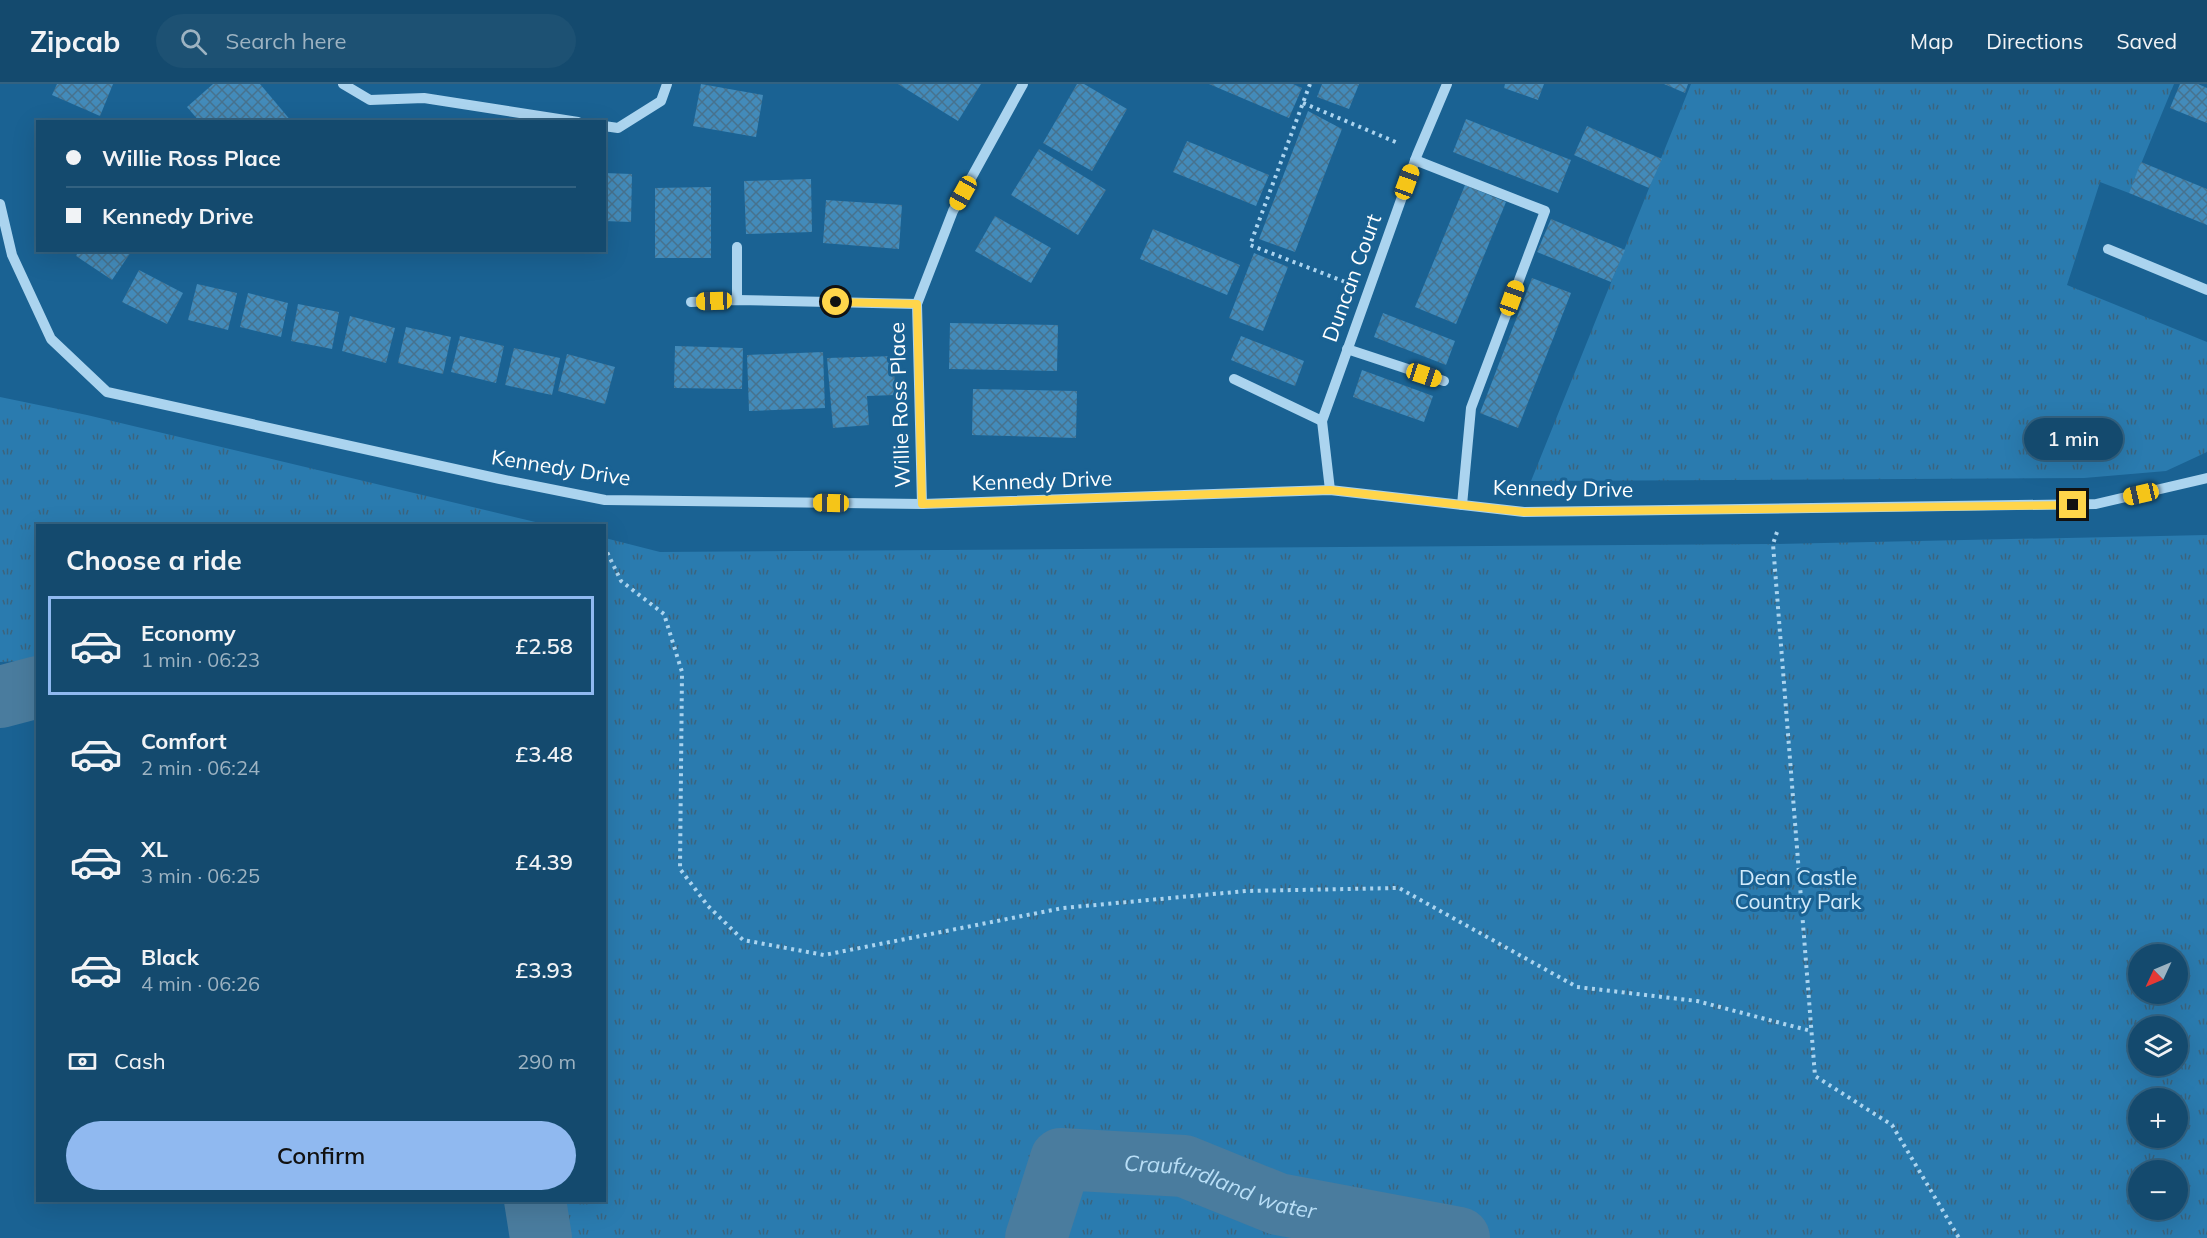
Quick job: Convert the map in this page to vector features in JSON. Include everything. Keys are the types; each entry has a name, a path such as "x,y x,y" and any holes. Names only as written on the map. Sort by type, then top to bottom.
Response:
{"street":[{"path":"343,84 370,100 424,98 565,120"},
{"path":"606,126 618,128 661,100 667,84"},
{"name":"Willie Ross Place","path":"922,504 917,304 953,211 1023,84"},
{"name":"Duncan Court","path":"1330,490 1322,421 1417,156 1447,84"},
{"path":"1417,156 1545,211 1472,408 1462,505"},
{"name":"Kennedy Drive","path":"0,204 12,255 51,339 107,392 605,500 922,504 1330,490 1524,512 2097,504 2207,478"},
{"path":"737,247 737,300"},
{"path":"2108,249 2207,290"},
{"name":"Willie Ross Place","path":"691,302 737,300 917,304"},
{"path":"1347,349 1444,381"},
{"path":"1234,379 1322,421"}],"path":[{"path":"1310,84 1250,245 1368,290"},
{"path":"1304,103 1417,156"},
{"path":"1786,508 1773,544 1815,1076 1892,1125 1959,1238"},
{"path":"606,550 621,581 663,614 682,672 680,869 708,906 743,940 824,955 1063,908 1246,891 1399,888 1577,987 1697,1001 1811,1031"}],"green space":[{"path":"1691,84 2174,84 2129,193 2100,182 2067,285 2207,342 2207,452 2166,471 2084,478 1531,481"},
{"path":"0,397 87,415 544,524 36,524 36,660 0,662"},
{"name":"Dean Castle Country Park","path":"2207,535 2207,1238 569,1238 560,1202 606,1202 606,538 660,552 1773,544"}],"building":[{"path":"57,84 113,84 100,116 52,95"},
{"path":"213,84 260,84 290,120 198,120 187,107"},
{"path":"701,84 763,95 756,137 693,126"},
{"path":"898,84 981,84 958,121"},
{"path":"1077,84 1084,84 1127,109 1092,171 1043,143"},
{"path":"1209,84 1293,84 1302,88 1289,118"},
{"path":"1322,84 1359,84 1349,109 1317,97"},
{"path":"1505,84 1544,84 1538,100 1504,88"},
{"path":"1664,84 1688,84 1685,93"},
{"path":"2180,84 2198,84 2207,88 2207,123 2170,108"},
{"path":"1308,111 1342,129 1295,252 1259,239"},
{"path":"1466,119 1571,160 1558,193 1453,152"},
{"path":"1587,126 1662,159 1649,188 1574,155"},
{"path":"1187,141 1269,175 1256,206 1173,172"},
{"path":"1039,149 1106,190 1078,235 1011,195"},
{"path":"2141,162 2207,189 2207,225 2129,193"},
{"path":"606,173 632,174 631,222 606,221"},
{"path":"811,179 812,232 746,234 744,181"},
{"path":"1465,185 1506,202 1456,324 1415,307"},
{"path":"711,187 711,258 655,258 655,188"},
{"path":"826,200 902,205 899,249 823,243"},
{"path":"995,216 1051,248 1031,283 975,251"},
{"path":"1551,219 1625,250 1611,282 1537,252"},
{"path":"1153,229 1240,265 1227,295 1140,259"},
{"path":"78,252 131,252 112,280 76,256"},
{"path":"1254,253 1288,267 1263,331 1229,318"},
{"path":"139,270 183,293 167,324 122,302"},
{"path":"1532,278 1571,293 1518,428 1480,413"},
{"path":"197,284 237,293 228,330 188,320"},
{"path":"248,293 288,303 281,337 240,327"},
{"path":"298,304 339,312 332,349 291,341"},
{"path":"1383,313 1455,341 1446,365 1374,337"},
{"path":"350,316 395,328 386,363 342,351"},
{"path":"950,323 1058,325 1057,371 949,369"},
{"path":"406,327 451,337 443,374 398,363"},
{"path":"460,336 504,346 496,383 451,372"},
{"path":"1241,336 1304,361 1295,386 1231,360"},
{"path":"675,346 743,348 742,389 674,388"},
{"path":"514,348 560,358 552,395 505,385"},
{"path":"823,352 825,408 749,411 747,355"},
{"path":"567,354 615,367 605,404 558,391"},
{"path":"894,356 895,395 867,396 869,425 833,428 827,358"},
{"path":"1362,370 1433,396 1424,422 1353,397"},
{"path":"973,389 1077,391 1076,438 972,435"}],"waterway":[{"name":"Craufurdland water","path":"0,697 36,688"},
{"name":"Craufurdland water","path":"1036,1238 1061,1159 1184,1166 1278,1204 1459,1238"},
{"name":"Craufurdland water","path":"535,1202 541,1238"}],"route":[{"path":"836,302 917,304 922,504 1330,490 1524,512 2073,505"}]}
